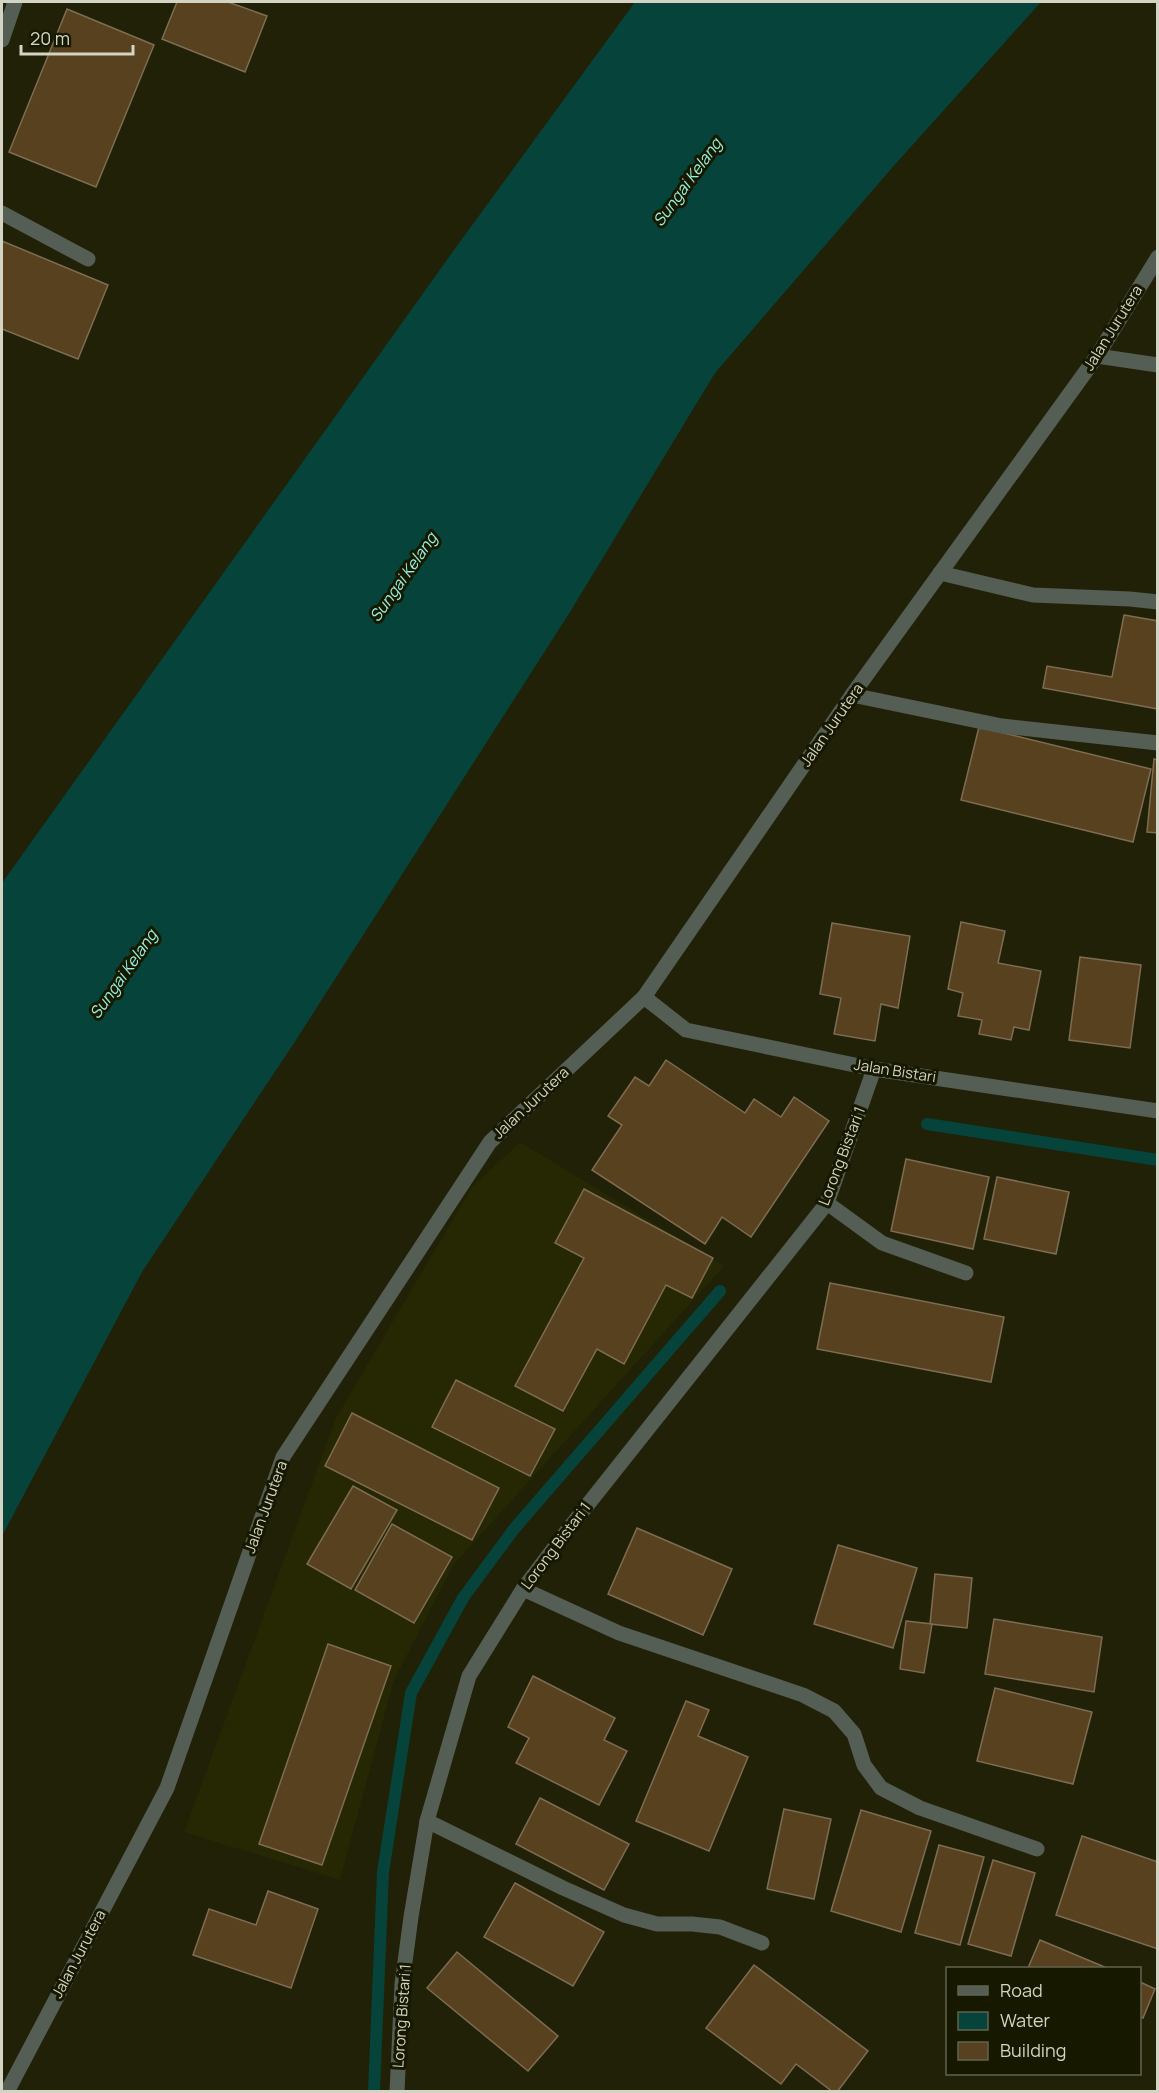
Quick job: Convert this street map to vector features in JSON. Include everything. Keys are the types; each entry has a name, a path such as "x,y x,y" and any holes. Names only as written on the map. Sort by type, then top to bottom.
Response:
{"street":[{"path":"2,40 15,2"},
{"path":"2,213 88,259"},
{"name":"Jalan Jurutera","path":"7,2091 167,1788 283,1457 490,1142 644,997 852,695 1097,356 1158,257"},
{"path":"1097,356 1158,365"},
{"path":"940,573 1033,595 1158,602"},
{"path":"852,695 1002,726 1158,743"},
{"name":"Jalan Bistari","path":"644,997 686,1030 874,1069 1158,1111"},
{"name":"Lorong Bistari 1","path":"398,2091 402,1984 427,1821 469,1676 523,1589 827,1203 874,1069"},
{"path":"827,1203 882,1243 966,1274"},
{"path":"523,1589 619,1633 803,1695 834,1711 854,1734 864,1765 881,1788 920,1808 1037,1849"},
{"path":"427,1821 563,1888 624,1915 657,1924 720,1927 762,1943"}],"shaded area":[{"path":"520,1142 724,1266 454,1564 394,1680 340,1880 184,1832 336,1418 472,1187"}],"water":[{"name":"Sungai Kelang","path":"635,2 1041,2 891,169 715,373 570,612 296,1040 142,1272 2,1536 2,883 459,243"}],"building":[{"path":"177,2 228,2 267,16 245,72 162,39"},
{"path":"67,9 154,45 96,187 9,152"},
{"path":"2,241 108,285 78,359 2,329"},
{"path":"1124,615 1158,621 1158,709 1043,688 1047,666 1112,677"},
{"path":"979,727 1151,769 1133,842 961,800"},
{"path":"1154,759 1158,760 1158,833 1147,832"},
{"path":"961,922 1005,931 998,963 1041,971 1029,1030 1014,1027 1011,1040 979,1034 982,1020 958,1016 963,993 948,989"},
{"path":"832,923 910,936 898,1008 881,1004 875,1041 834,1034 841,998 820,994"},
{"path":"1080,957 1141,965 1130,1048 1069,1040"},
{"path":"666,1060 745,1113 754,1099 781,1117 794,1097 829,1121 751,1237 722,1217 705,1244 592,1170 622,1125 608,1116 635,1077 649,1086"},
{"path":"906,1159 989,1177 973,1249 891,1231"},
{"path":"997,1177 1069,1192 1056,1254 984,1239"},
{"path":"584,1189 713,1258 692,1298 666,1285 624,1364 597,1349 563,1411 515,1386 584,1258 555,1243"},
{"path":"830,1283 1004,1317 991,1382 817,1349"},
{"path":"456,1380 555,1429 530,1476 432,1427"},
{"path":"352,1413 499,1488 472,1540 325,1466"},
{"path":"353,1486 397,1510 351,1589 307,1564"},
{"path":"392,1524 452,1557 414,1623 355,1590"},
{"path":"637,1528 732,1569 703,1635 608,1594"},
{"path":"838,1545 917,1568 893,1648 814,1624"},
{"path":"935,1574 972,1578 967,1628 930,1624"},
{"path":"994,1619 1102,1637 1094,1692 985,1674"},
{"path":"906,1621 932,1624 924,1673 900,1669"},
{"path":"328,1644 391,1666 322,1865 259,1844"},
{"path":"533,1676 615,1718 604,1740 627,1751 599,1805 516,1763 529,1738 508,1727"},
{"path":"995,1688 1092,1712 1073,1784 977,1761"},
{"path":"686,1701 709,1710 698,1736 748,1757 709,1851 636,1821"},
{"path":"540,1798 629,1844 604,1890 516,1844"},
{"path":"784,1809 831,1819 814,1899 767,1889"},
{"path":"861,1810 931,1831 901,1932 831,1911"},
{"path":"1082,1836 1158,1862 1158,1949 1056,1915"},
{"path":"939,1845 984,1857 960,1945 915,1933"},
{"path":"993,1860 1035,1873 1011,1956 968,1944"},
{"path":"515,1883 604,1932 573,1986 484,1937"},
{"path":"268,1891 318,1909 291,1988 193,1955 209,1909 256,1925"},
{"path":"1040,1940 1105,1967 1028,1967"},
{"path":"457,1952 558,2036 528,2071 427,1988"},
{"path":"754,1965 868,2051 837,2092 833,2092 796,2064 781,2084 706,2028"},
{"path":"1141,1982 1155,1989 1143,2018 1141,2017"}],"waterway":[{"path":"927,1124 1158,1160"},
{"path":"374,2092 383,1872 411,1693 463,1598 514,1529 720,1291"}]}
